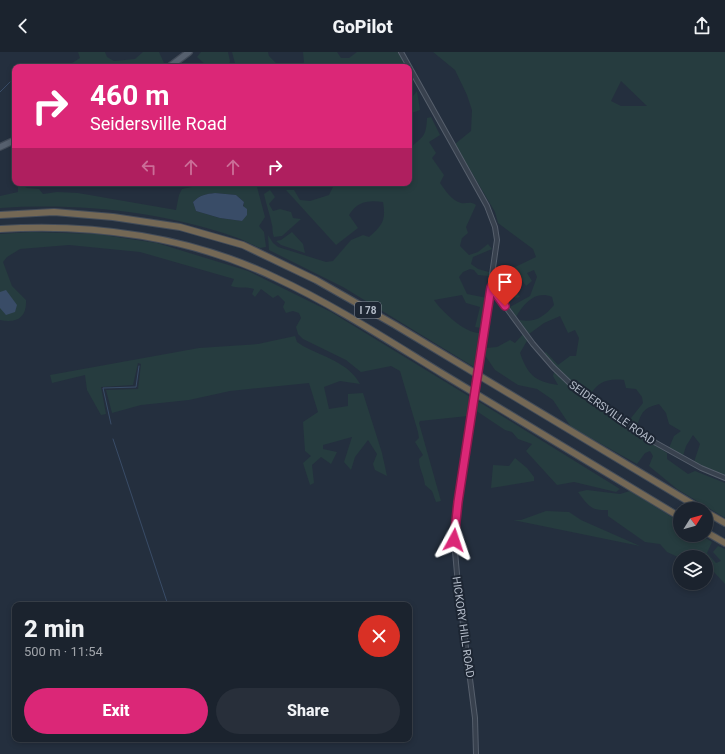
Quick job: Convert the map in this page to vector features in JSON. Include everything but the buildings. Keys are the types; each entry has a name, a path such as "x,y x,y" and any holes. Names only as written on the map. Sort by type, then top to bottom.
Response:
{"highway":[{"name":"I 78","path":"0,215 54,212 113,216 180,226 243,245 316,280 395,325 689,502"},
{"name":"I 78","path":"0,229 54,227 112,231 179,244 212,253 276,277 370,330 673,513"},
{"path":"713,516 725,524"},
{"path":"713,536 725,543"}],"main road":[{"path":"173,64 190,52"},
{"path":"0,147 12,141"}],"street":[{"path":"401,52 408,64"},
{"path":"412,72 493,220 497,240 491,287"},
{"name":"HICKORY HILL ROAD","path":"476,754 476,723 458,584 454,540 491,287"},
{"name":"SEIDERSVILLE ROAD","path":"491,287 537,348 553,367 578,391 656,443 701,468 725,478"}],"green space":[{"path":"78,52 105,52 107,57 114,61 135,59 143,52 159,52 164,63 65,64 72,63 80,58"},
{"path":"201,52 228,52 230,61 229,64 205,64 197,57"},
{"path":"232,52 268,52 269,56 277,64 235,64"},
{"path":"303,52 337,52 341,58 349,58 357,52 398,52 404,64 303,64"},
{"path":"433,52 725,52 725,476 694,462 700,444 693,435 686,446 683,456 669,448 674,436 681,431 669,424 666,413 659,404 644,411 637,426 631,424 631,418 643,403 642,397 636,389 626,388 624,380 608,380 596,387 589,396 566,377 543,354 546,352 558,365 570,356 576,356 579,338 575,330 568,333 560,316 544,323 529,334 519,320 530,321 543,316 554,305 552,297 541,295 531,299 516,317 510,307 530,296 537,277 534,270 527,273 532,281 526,286 517,273 508,282 520,297 515,298 506,287 499,290 497,285 515,267 536,257 533,249 498,223 495,212 455,144 471,131 472,110 467,95 455,70","holes":["621,81 647,106 621,106 611,101"]},
{"path":"417,91 420,110 412,113 412,97"},
{"path":"431,117 440,135 429,142 436,153 432,158 444,175 440,183 449,195 458,202 476,205 466,227 468,233 462,238 460,246 469,255 478,252 488,244 492,249 473,257 471,264 478,269 489,272 489,276 478,275 474,270 470,269 463,272 459,277 467,294 487,298 481,328 475,327 480,307 466,303 462,295 434,300 448,316 461,326 468,330 480,333 474,367 343,287 269,250 268,235 273,243 278,247 326,262 333,261 351,240 363,235 369,237 378,229 384,218 383,202 364,202 352,210 349,215 358,228 336,245 286,190 294,190 300,200 310,201 329,195 332,186 412,186 412,146 421,139 425,133 427,118"},
{"path":"18,186 23,186 27,188 39,189 43,194 57,192 78,193 176,210 179,195 182,189 196,186 257,186 265,217 259,226 264,232 266,247 260,248 238,238 207,228 148,215 89,208 0,208 0,196 18,192","holes":["215,193 236,195 244,202 242,221 220,218 196,211 193,202 201,196"]},
{"path":"270,190 275,197 269,204 273,211 280,209 291,212 293,218 301,219 282,236 274,237 273,235 264,194"},
{"path":"31,232 97,234 157,243 248,271 331,312 470,397 468,416 420,421 419,423 441,501 436,502 432,491 425,485 419,463 419,459 423,455 415,442 419,438 418,432 400,371 391,366 361,372 346,360 303,339 298,334 296,327 301,318 299,313 293,311 286,313 283,307 285,302 278,295 273,298 261,289 255,297 252,294 254,289 231,286 234,279 140,252 69,245 20,249 7,257 3,262 12,286 26,300 25,311 20,318 16,320 0,320 0,234"},
{"path":"292,232 303,244 305,253 281,245 276,241 281,240"},
{"path":"523,334 528,339 520,353 526,367 533,376 543,381 558,385 553,376 554,372 587,401 667,453 667,459 688,474 695,471 725,483 725,518 713,511 713,502 699,502 677,489 649,466 653,456 650,451 645,453 637,464 571,427 553,400 537,389 518,385 495,370 484,354 486,348 497,347 510,340 515,343"},
{"path":"295,336 297,342 303,346 343,366 360,384 340,381 324,387 329,409 348,406 348,394 363,393 382,453 387,476 375,470 373,464 377,454 368,440 355,457 351,470 344,462 352,437 323,445 323,449 337,452 331,464 321,457 312,465 314,483 310,485 303,463 311,456 305,451 303,422 318,412 309,383 230,391 189,400 141,405 112,413 106,390 138,389 141,364 138,363 133,385 101,387 106,414 101,415 87,390 85,375 52,383 50,375 199,348 258,344"},
{"path":"476,400 620,489 616,492 574,482 557,485 526,451 532,444 518,439 512,432 505,430 475,410"},
{"path":"515,458 527,468 534,477 534,481 491,488 493,465 509,466"},
{"path":"587,490 620,494 630,491 673,518 673,542 712,542 708,550 673,550 673,555 667,552 660,544 645,542 608,516 608,510 593,508 578,492"},
{"path":"546,511 569,512 581,520 640,546 513,520 521,520"},
{"path":"718,546 725,549 725,584 714,572 713,560 716,563 721,561 713,552"}],"water":[{"path":"215,193 236,195 244,202 243,206 247,209 247,215 242,221 220,218 196,211 193,202 203,195"},
{"path":"6,290 17,305 15,312 6,315 0,308 0,292"}],"waterway":[{"path":"0,92 10,82"},
{"path":"111,424 103,388 136,387 139,366"},
{"path":"113,439 167,602"}],"route":[{"path":"454,540 454,531 476,377 491,287 494,288 505,306"}]}
